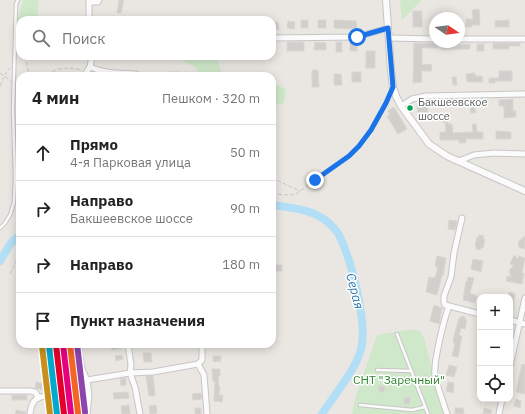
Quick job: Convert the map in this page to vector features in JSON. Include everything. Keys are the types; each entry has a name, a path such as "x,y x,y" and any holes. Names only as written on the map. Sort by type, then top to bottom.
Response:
{"street":[{"path":"89,16 89,1 98,2 99,0"},
{"path":"386,0 393,87 401,106 429,144 435,149 525,191"},
{"path":"276,38 357,37 388,28"},
{"path":"389,38 429,39"},
{"path":"465,39 525,39"},
{"path":"86,72 91,60"},
{"path":"89,68 107,72"},
{"path":"401,106 412,99 426,96 525,94"},
{"path":"459,161 474,155 494,153 525,154"},
{"path":"462,218 454,253 451,277 444,296 444,302 449,306 477,313"},
{"path":"513,355 522,323 525,298"},
{"path":"447,414 435,376 435,367 444,320 449,306"},
{"path":"30,414 33,403 39,398 48,395 52,391 54,385 54,374 49,348"},
{"path":"79,348 82,369 87,380 89,395 87,414"},
{"path":"128,348 130,373 135,387 140,414"},
{"path":"87,380 130,373 153,372 198,364 202,360 202,348"},
{"path":"198,364 204,375 207,414"},
{"path":"0,391 36,392 39,398"},
{"path":"499,414 501,402"}],"lane":[{"path":"0,228 6,223 14,202 15,177 13,110 16,4 18,0"},
{"path":"396,334 428,414"},
{"path":"377,370 411,371"},
{"path":"360,405 412,410 425,407"}],"path":[{"path":"26,60 28,72"},
{"path":"0,86 10,68 15,66"},
{"path":"52,72 61,68 89,68"},
{"path":"276,194 290,195 301,191 349,156 359,146 378,118 393,87"},
{"path":"276,180 301,191"},
{"path":"10,274 16,262"},
{"path":"54,385 59,390 60,396 62,396 61,391 72,389 72,384 74,389 79,387 87,380"}],"green space":[{"path":"23,0 39,0 37,16 19,16"},
{"path":"400,0 422,0 402,20"},
{"path":"183,60 217,60 222,72 198,72 196,67 184,62"},
{"path":"276,85 286,89 284,103 276,105"},
{"name":"СНТ \"Заречный\"","path":"407,330 419,330 424,338 446,414 352,414 355,399 377,335"}],"building":[{"path":"119,0 124,0 121,13 117,13"},
{"path":"479,9 480,25 466,27 466,19 473,19 472,10"},
{"path":"413,11 422,11 422,27 413,27"},
{"path":"301,20 308,20 308,28 301,28"},
{"path":"318,20 326,20 326,28 318,28"},
{"path":"334,20 356,21 357,29 334,28"},
{"path":"509,20 509,27 495,27 495,21"},
{"path":"288,21 295,22 294,29 287,28"},
{"path":"276,22 278,22 279,29 276,29"},
{"path":"287,42 304,42 304,51 287,51"},
{"path":"315,42 326,43 326,50 314,50"},
{"path":"336,42 342,42 342,52 336,52"},
{"path":"350,42 357,42 357,51 350,51"},
{"path":"414,43 429,43 429,48 422,48 422,65 431,64 432,71 421,71 422,82 413,83"},
{"path":"493,43 520,43 520,46 509,46 509,49 493,49"},
{"path":"465,44 470,44 470,49 441,50 441,48 465,48"},
{"path":"477,44 484,44 484,51 477,51"},
{"path":"366,51 375,51 375,68 366,68"},
{"path":"312,70 318,70 319,87 312,87"},
{"path":"499,71 512,71 512,81 495,81 495,83 489,83 489,78 499,78"},
{"path":"352,72 361,72 361,82 352,82"},
{"path":"475,73 475,76 482,76 483,82 467,82 466,74"},
{"path":"334,74 341,74 342,85 334,85"},
{"path":"452,77 456,77 457,85 453,85"},
{"path":"455,99 455,106 439,106 439,100"},
{"path":"513,99 513,111 516,111 516,117 504,118 504,106 499,106 499,100"},
{"path":"483,100 483,105 475,106 476,113 471,113 470,106 467,106 467,101"},
{"path":"427,104 428,112 418,113 417,105"},
{"path":"394,107 407,129 398,134 387,116 390,115 388,111"},
{"path":"448,118 448,124 452,124 453,133 473,132 472,124 476,124 477,132 483,132 483,139 466,139 466,143 459,143 459,140 440,140 440,132 446,132 445,122 441,122 441,119"},
{"path":"496,131 511,132 511,139 496,139"},
{"path":"449,220 457,221 455,230 448,229"},
{"path":"479,235 484,236 483,239 485,239 483,248 480,250 476,249 475,246"},
{"path":"525,236 525,249 519,247 518,242"},
{"path":"514,255 518,259 519,256 525,258 522,273 524,273 522,284 506,281 507,276 511,277 509,270 514,265 510,264"},
{"path":"437,256 446,258 443,276 442,275 437,295 426,292 429,277 435,278 438,267 435,266"},
{"path":"473,259 483,261 481,272 471,269"},
{"path":"276,265 282,265 282,271 276,271"},
{"path":"468,277 474,278 470,293 477,296 475,303 463,300 466,281 467,282"},
{"path":"509,292 515,294 513,307 513,294 509,294"},
{"path":"434,305 442,308 439,324 430,321"},
{"path":"461,316 465,317 467,320 465,329 461,328 459,335 462,336 458,357 452,356 455,343 453,343 455,332"},
{"path":"112,348 122,348 112,350"},
{"path":"143,353 151,353 152,362 144,362"},
{"path":"122,355 123,359 116,361 115,356"},
{"path":"213,356 221,356 221,361 213,362"},
{"path":"522,364 525,365 525,394 516,392"},
{"path":"449,365 457,367 454,377 446,375"},
{"path":"212,369 220,369 220,376 218,376 220,387 219,395 223,395 222,402 214,401 215,381 213,381"},
{"path":"426,375 430,385 424,387 420,377"},
{"path":"146,376 153,376 155,396 149,396"},
{"path":"126,378 126,385 121,386 120,379"},
{"path":"36,382 45,384 44,390 35,388"},
{"path":"448,382 454,383 453,393 446,391"},
{"path":"379,386 385,386 384,392 379,392"},
{"path":"128,392 129,398 114,399 113,393"},
{"path":"201,393 202,399 193,400 192,394"},
{"path":"12,395 27,395 27,400 12,400"},
{"path":"410,397 410,404 404,404 404,398"},
{"path":"516,399 521,401 520,408 514,406"},
{"path":"129,405 130,414 122,414 121,406"},
{"path":"156,405 157,413 150,414 149,406"},
{"path":"195,408 201,408 201,414 195,414"},
{"path":"455,408 463,408 464,414 455,414"},
{"path":"484,408 492,410 491,414 483,414"},
{"path":"16,410 26,412 26,414 15,414"}],"waterway":[{"name":"Серая","path":"276,206 295,208 309,212 323,218 330,224 338,233 344,246 357,291 363,338 359,357 322,414"},
{"name":"Серая","path":"0,261 11,243 16,239"}],"transit line":[{"path":"42,348 50,414"},
{"path":"49,348 57,414"},
{"path":"56,348 64,414"},
{"path":"63,348 71,414"},
{"path":"70,348 78,413"},
{"path":"77,348 85,412"}],"place":[{"name":"Бакшеевское шоссе","path":"410,108"}],"route":[{"path":"315,180 349,156 359,146 378,118 393,87 388,28 357,37"}]}
